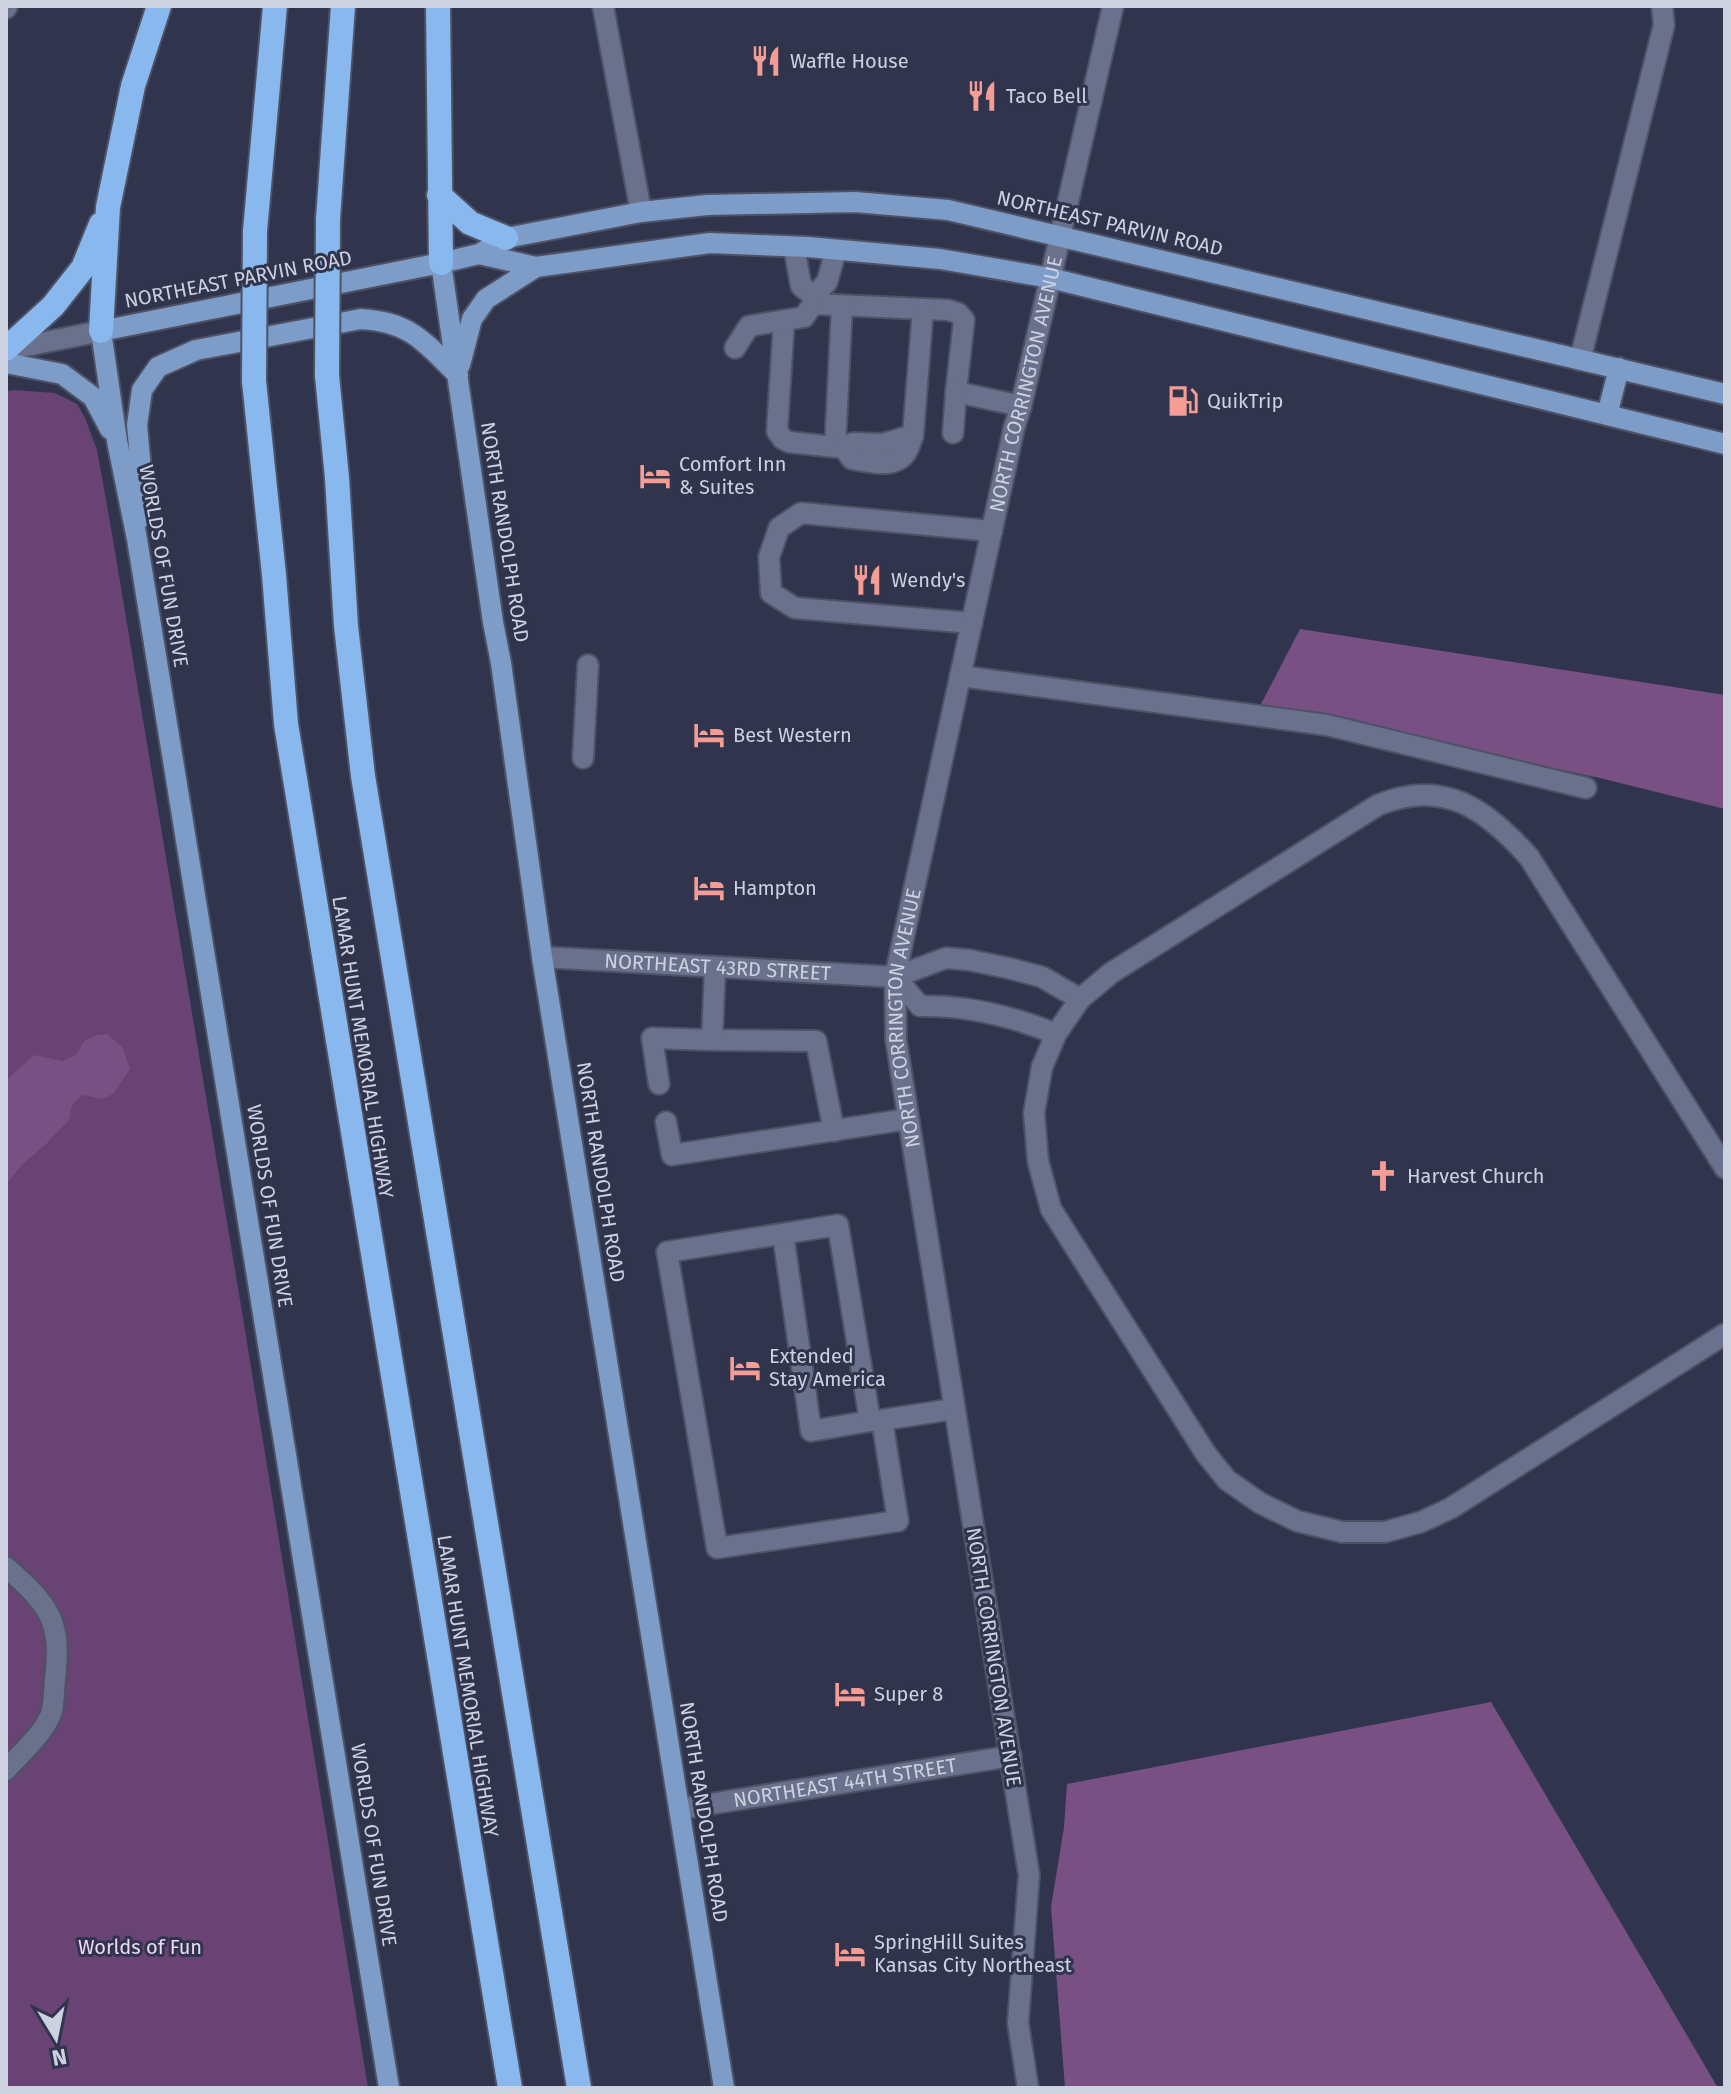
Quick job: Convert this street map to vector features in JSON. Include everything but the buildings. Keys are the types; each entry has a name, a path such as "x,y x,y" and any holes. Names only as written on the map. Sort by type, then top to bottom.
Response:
{"highway":[{"path":"101,331 108,207 133,86 159,6"},
{"name":"LAMAR HUNT MEMORIAL HIGHWAY","path":"275,6 255,231 254,381 286,724 510,2088"},
{"path":"343,6 328,219 327,375 346,626 363,776 579,2088"},
{"path":"438,6 441,263"},
{"path":"439,195 470,223 506,238"},
{"path":"6,349 53,306 83,268 108,207"}],"main road":[{"name":"NORTHEAST PARVIN ROAD","path":"101,331 441,263 479,254 506,238 641,212 707,205 855,202 948,210 1725,394"},
{"name":"NORTHEAST PARVIN ROAD","path":"479,254 536,267 710,243 940,259 1050,278 1725,444"},
{"name":"NORTH RANDOLPH ROAD","path":"441,263 542,957 724,2088"},
{"path":"137,539 142,480 137,425 142,390 158,367 196,350 361,319 382,320 413,332 458,375 472,319 486,299 536,267"},
{"name":"WORLDS OF FUN DRIVE","path":"101,331 389,2088"},
{"path":"6,363 62,374 93,397 117,441"},
{"path":"1607,415 1619,368"}],"street":[{"path":"603,6 641,212"},
{"name":"NORTH CORRINGTON AVENUE","path":"1028,2088 1018,2023 1029,1875 896,1040 895,977 992,531 1113,6"},
{"path":"1580,360 1664,25 1662,6"},
{"path":"794,247 801,286 814,300 842,306 948,310 958,313 964,320 953,433"},
{"path":"735,348 749,326 804,317 827,282 836,250"},
{"path":"839,447 842,306"},
{"path":"784,321 777,431 789,442 839,447 852,459 885,463 906,453 913,435 923,309"},
{"name":"NORTHEAST PARVIN ROAD","path":"6,349 101,331"},
{"path":"956,392 1021,406"},
{"path":"972,623 795,608 771,593 769,557 779,528 801,513 992,531"},
{"path":"583,758 588,665"},
{"path":"960,676 1327,725 1586,788"},
{"path":"1725,1168 1529,857 1491,818 1461,802 1423,794 1394,798 1378,805 1111,973 1080,999 1056,1034 1042,1067 1034,1113 1038,1161 1051,1209 1206,1454 1227,1480 1260,1503 1297,1521 1342,1532 1385,1532 1421,1522 1451,1508 1725,1334"},
{"name":"NORTHEAST 43RD STREET","path":"542,957 895,977"},
{"path":"1056,1034 989,1012 920,1006 895,977 946,958 969,960 1042,977 1080,999"},
{"path":"712,1040 715,967"},
{"path":"659,1084 652,1038 816,1041 834,1131"},
{"path":"666,1122 672,1155 908,1119"},
{"path":"838,1225 876,1421 898,1521 717,1548 667,1252 838,1225"},
{"path":"783,1234 811,1431 954,1409"},
{"path":"6,1567 32,1589 54,1620 58,1653 51,1711 41,1730 6,1770"},
{"name":"NORTHEAST 44TH STREET","path":"679,1809 1011,1756"}],"green space":[{"name":"Worlds of Fun","path":"6,391 55,393 77,404 97,450 368,2088 6,2088"}],"shaded area":[{"path":"1300,629 1725,695 1725,809 1600,778 1260,706"},
{"path":"107,1034 123,1048 130,1069 113,1094 102,1099 82,1095 72,1105 69,1120 6,1184 6,1080 34,1055 63,1061 77,1054 84,1041"},
{"path":"1491,1702 1718,2088 1065,2088 1051,1907 1064,1827 1067,1784"}],"place":[{"name":"Waffle House","path":"766,61"},
{"name":"Taco Bell","path":"982,96"},
{"name":"QuikTrip","path":"1183,401"},
{"name":"Comfort Inn & Suites","path":"655,476"},
{"name":"Wendy's","path":"867,580"},
{"name":"Best Western","path":"709,735"},
{"name":"Hampton","path":"709,888"},
{"name":"Harvest Church","path":"1383,1176"},
{"name":"Extended Stay America","path":"745,1368"},
{"name":"Super 8","path":"850,1694"},
{"name":"SpringHill Suites Kansas City Northeast","path":"850,1954"}]}
